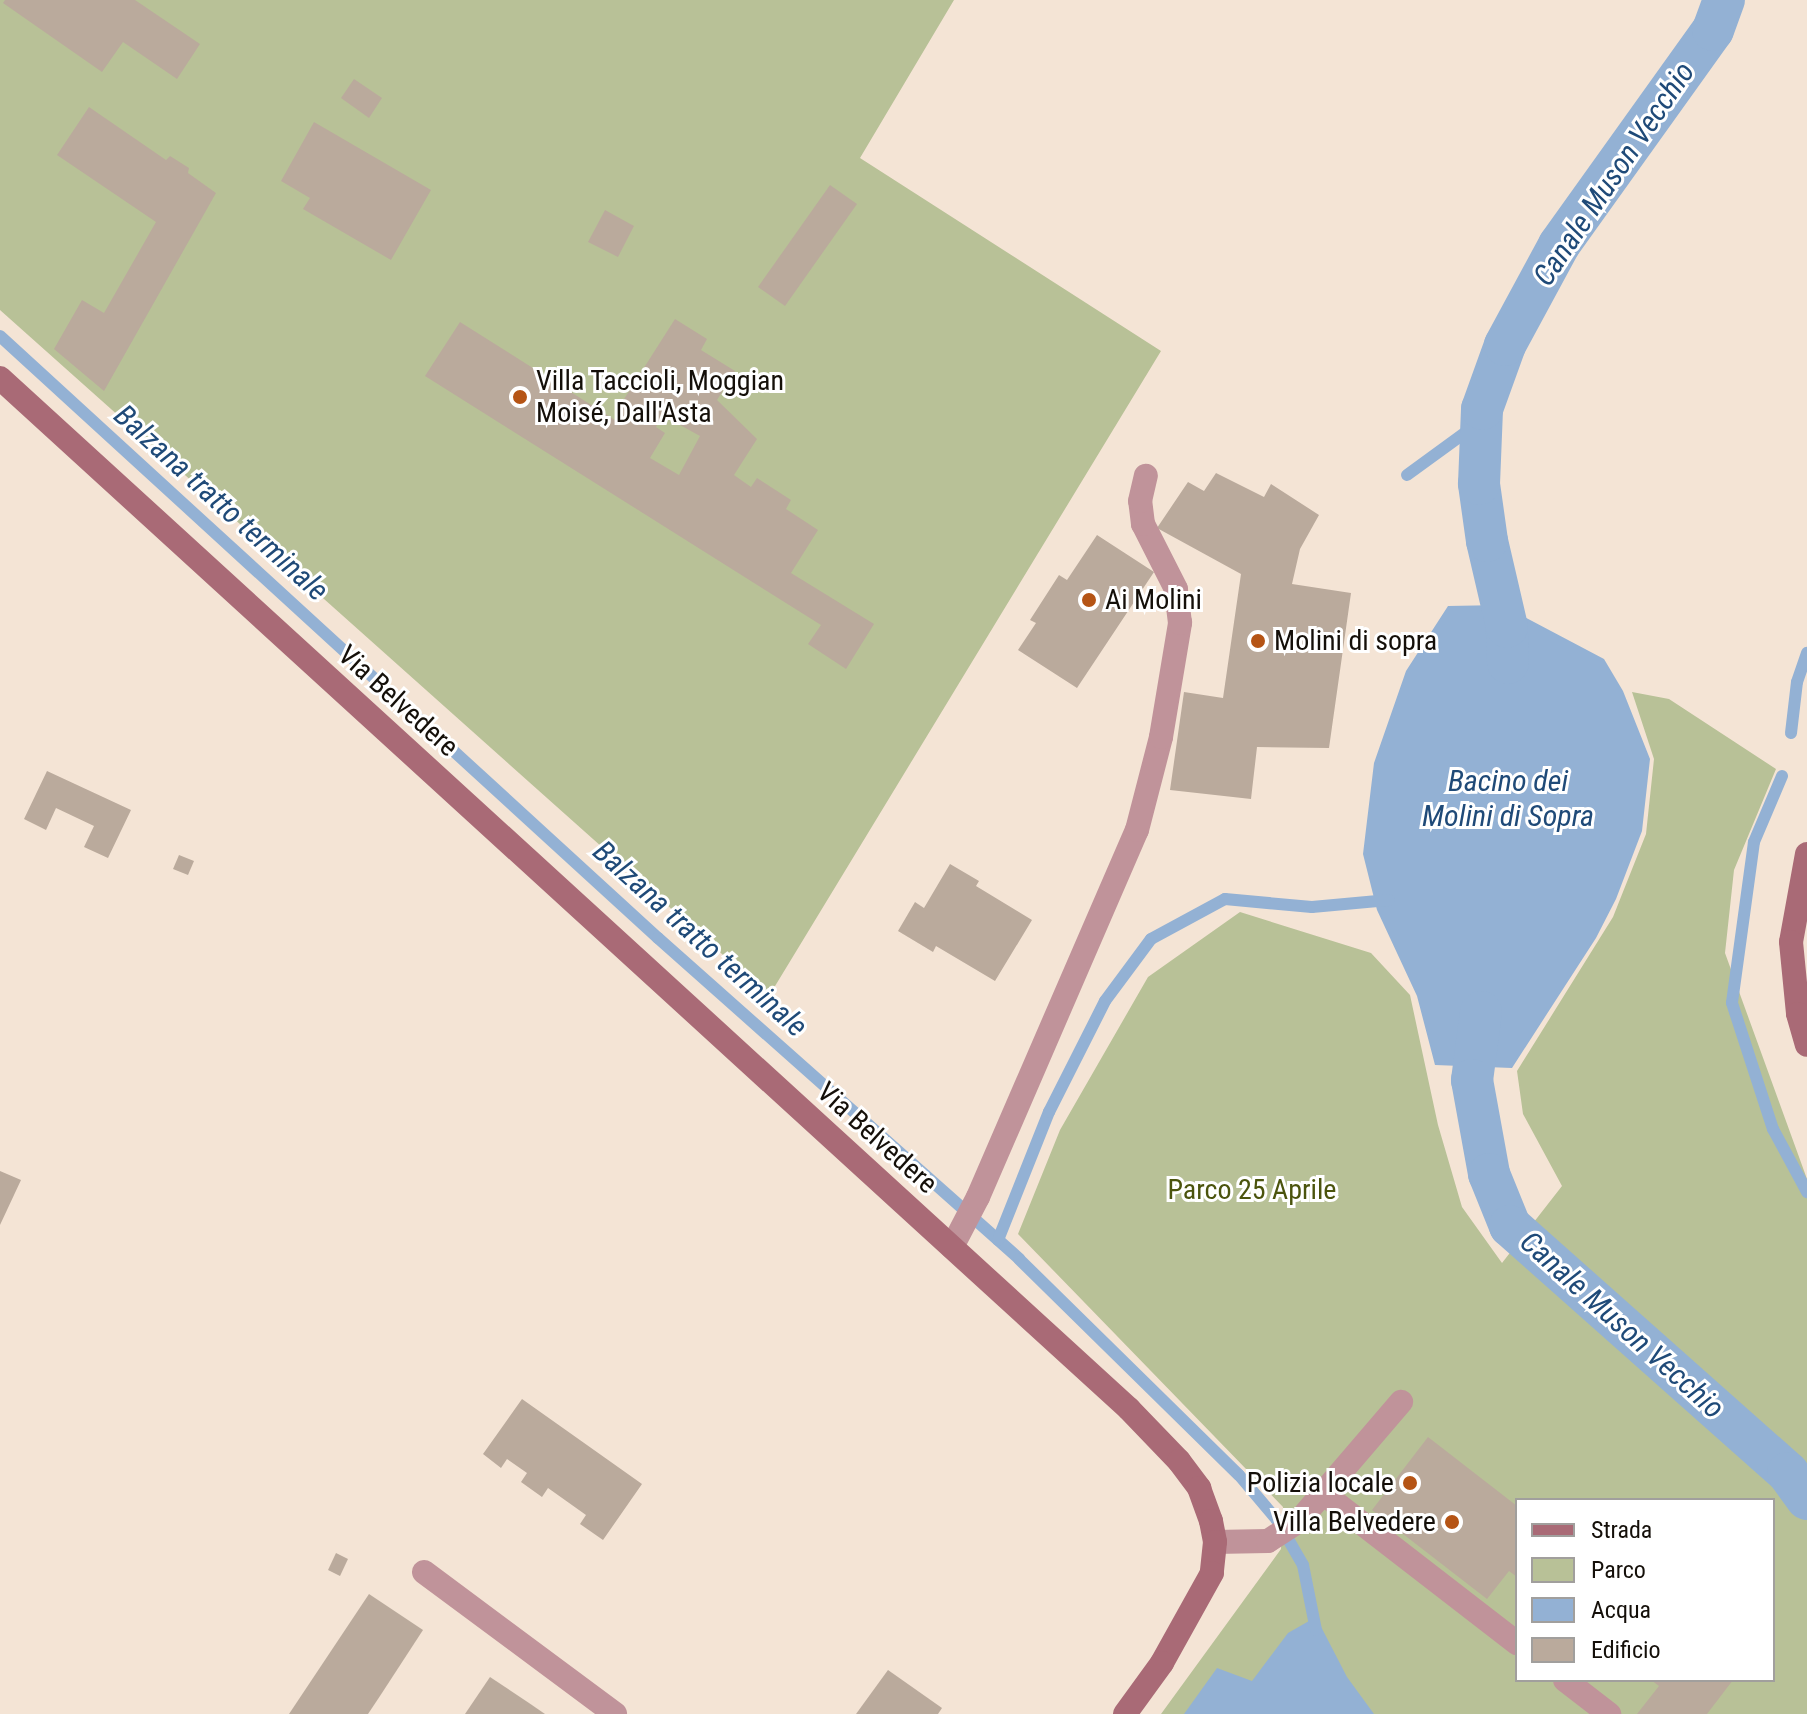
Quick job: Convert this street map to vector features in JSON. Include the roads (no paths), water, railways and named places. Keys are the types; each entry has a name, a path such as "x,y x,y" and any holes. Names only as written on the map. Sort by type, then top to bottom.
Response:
{"street":[{"name":"Via Belvedere","path":"0,378 955,1242 1179,1461 1199,1488 1215,1542 1212,1573 1191,1615 1125,1714"},
{"path":"1807,854 1791,942 1798,1014 1807,1045"}],"lane":[{"name":"Via Belvedere","path":"955,1242 974,1205 1137,830 1161,737 1180,623 1176,589 1143,524 1140,501 1146,476"},
{"path":"1215,1542 1268,1541 1299,1521 1401,1402"},
{"path":"1324,1494 1515,1641"},
{"path":"424,1572 615,1714"},
{"path":"1568,1682 1609,1714"}],"water":[{"name":"Bacino dei Molini di Sopra","path":"1502,605 1604,659 1623,691 1650,759 1642,831 1616,899 1596,938 1512,1068 1435,1065 1417,996 1377,910 1363,854 1374,763 1406,671 1448,606"},
{"path":"1316,1617 1347,1677 1374,1714 1184,1714 1217,1668 1252,1681 1288,1633"}],"waterway":[{"name":"Canale Muson Vecchio","path":"1508,663 1507,627 1487,541 1479,484 1482,409 1505,345 1559,245 1713,30 1724,0"},
{"name":"Balzana tratto terminale","path":"0,336 658,938 1019,1259 1239,1475 1277,1520 1303,1565 1316,1630"},
{"path":"1407,475 1481,421"},
{"path":"1791,733 1797,682 1807,653"},
{"path":"1782,776 1754,842 1732,1003 1773,1129 1807,1192"},
{"path":"998,1240 1049,1112 1105,1001 1151,939 1225,899 1312,907 1389,900"},
{"name":"Canale Muson Vecchio","path":"1481,1012 1472,1080 1489,1174 1510,1226 1788,1473 1807,1499"}],"place":[{"name":"Villa Taccioli, Moggian Moisé, Dall'Asta","path":"520,397"},
{"name":"Ai Molini","path":"1089,600"},
{"name":"Molini di sopra","path":"1258,641"},
{"name":"Polizia locale","path":"1410,1483"},
{"name":"Villa Belvedere","path":"1452,1522"}],"park label":[{"name":"Parco 25 Aprile","path":"1252,1190"}]}
